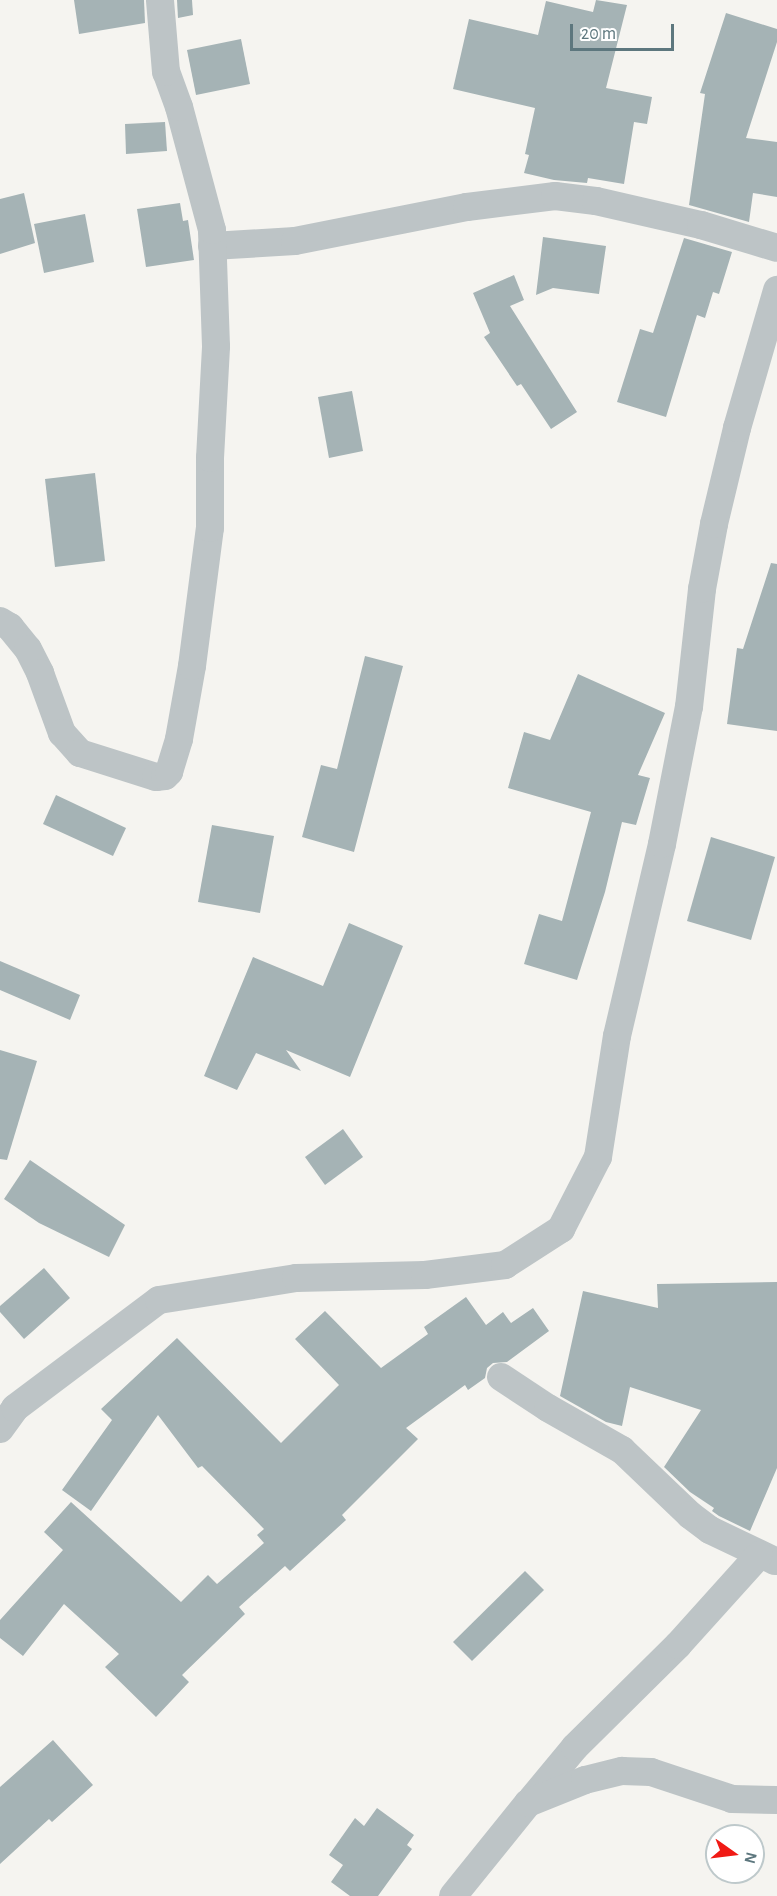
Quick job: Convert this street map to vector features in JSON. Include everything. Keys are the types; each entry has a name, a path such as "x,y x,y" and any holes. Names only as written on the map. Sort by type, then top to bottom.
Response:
{"street":[{"path":"0,621 10,627 28,649 40,673 62,734 80,753 156,777 165,776 169,772 179,739 192,666 210,528 210,458 216,346 209,219 180,107 166,72 160,0"},
{"path":"212,246 295,241 467,207 555,196 596,201 701,225 777,248"},
{"path":"0,1429 15,1408 159,1300 296,1278 425,1275 505,1265 561,1229 598,1157 617,1036 662,844 689,707 702,589 714,524 737,428 777,290"},
{"path":"453,1896 575,1747 768,1558 710,1530 690,1515 622,1450 548,1408 501,1377"},
{"path":"528,1803 585,1780 622,1771 651,1772 732,1799 753,1802 777,1800"}],"building":[{"path":"74,0 144,0 145,23 79,34"},
{"path":"177,0 192,0 193,15 178,18"},
{"path":"596,0 627,5 606,88 652,97 647,124 634,122 624,184 588,178 587,183 554,180 524,173 529,155 525,154 535,108 453,89 469,19 538,35 546,1 593,12"},
{"path":"726,13 777,29 777,42 746,138 777,142 777,197 753,193 749,222 689,205 705,94 700,93"},
{"path":"241,39 250,84 196,95 187,50"},
{"path":"165,122 167,151 126,154 125,124"},
{"path":"24,193 35,243 0,254 0,199"},
{"path":"180,203 183,221 188,220 194,260 146,267 137,209"},
{"path":"85,214 94,262 44,273 34,224"},
{"path":"543,237 606,246 599,294 553,288 536,295"},
{"path":"684,238 732,252 719,294 713,292 705,318 697,315 666,417 617,402 640,329 653,333"},
{"path":"514,275 524,300 510,306 577,412 551,429 521,384 517,386 484,337 490,333 473,293"},
{"path":"352,391 363,451 329,458 318,397"},
{"path":"95,473 105,561 55,567 45,479"},
{"path":"771,563 777,564 777,731 727,724 737,648 743,649"},
{"path":"365,656 403,666 354,852 302,837 321,765 337,769"},
{"path":"578,674 665,713 638,775 650,778 636,825 622,822 605,892 577,980 524,964 539,914 562,921 591,812 508,788 524,732 550,740"},
{"path":"56,795 126,828 113,856 43,824"},
{"path":"212,825 274,836 260,913 198,902"},
{"path":"711,837 775,857 751,940 687,921"},
{"path":"349,923 403,946 350,1077 286,1050 301,1071 256,1053 237,1090 204,1076 253,957 323,986"},
{"path":"0,961 80,995 70,1020 0,990"},
{"path":"0,1050 37,1061 7,1160 0,1159"},
{"path":"343,1129 363,1157 325,1185 305,1157"},
{"path":"30,1160 125,1225 109,1257 39,1223 4,1199"},
{"path":"44,1268 70,1298 24,1339 0,1312 0,1306"},
{"path":"777,1282 777,1468 750,1531 712,1511 714,1508 690,1492 664,1467 701,1410 630,1387 622,1426 606,1422 560,1396 583,1291 658,1308 657,1284"},
{"path":"466,1297 486,1325 503,1312 511,1323 533,1308 549,1331 507,1362 493,1363 487,1368 485,1378 468,1390 465,1385 406,1428 418,1439 342,1515 346,1520 290,1571 285,1566 239,1607 245,1614 182,1675 189,1682 156,1717 105,1667 119,1654 64,1604 23,1656 0,1638 0,1620 63,1550 44,1532 71,1502 181,1602 208,1575 217,1584 264,1543 257,1535 264,1529 202,1466 198,1468 158,1415 91,1511 62,1490 112,1420 101,1409 177,1338 281,1443 339,1385 295,1339 325,1311 381,1368 428,1334 424,1327"},
{"path":"525,1571 544,1590 472,1661 453,1642"},
{"path":"53,1740 93,1785 52,1822 49,1819 0,1864 0,1787"},
{"path":"377,1808 414,1835 407,1845 412,1849 378,1896 350,1896 331,1882 343,1865 329,1855 355,1818 364,1826"}]}
